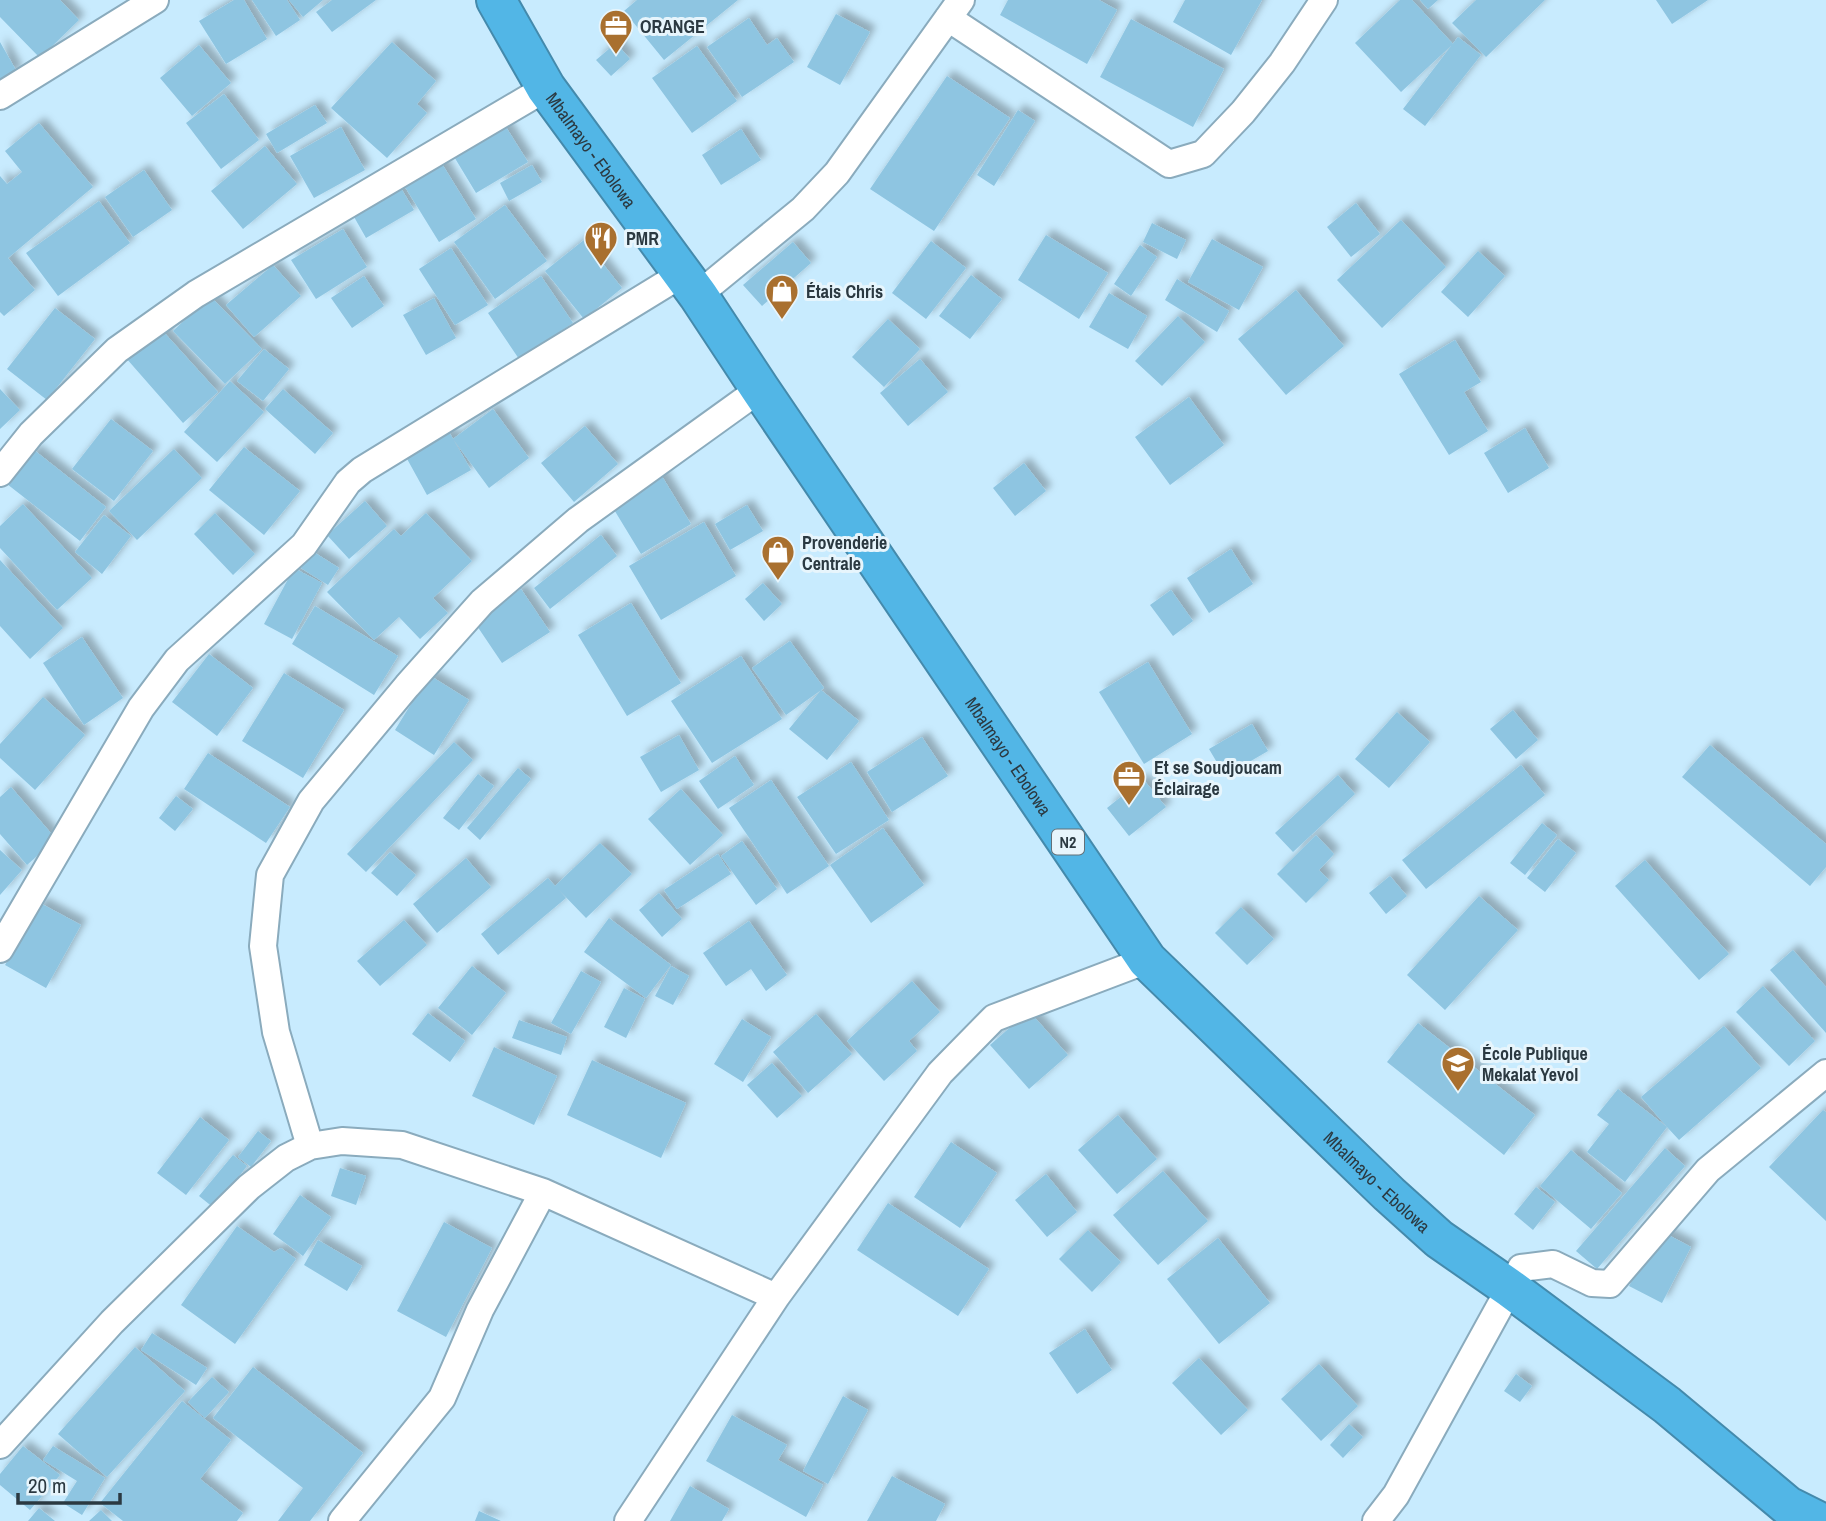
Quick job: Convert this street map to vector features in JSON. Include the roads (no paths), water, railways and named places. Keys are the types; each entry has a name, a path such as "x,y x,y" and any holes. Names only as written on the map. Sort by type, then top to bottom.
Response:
{"highway":[{"name":"Mbalmayo - Ebolowa","path":"496,0 546,88 690,285 1147,960 1389,1195 1439,1239 1667,1405 1795,1516"}],"street":[{"path":"0,96 155,0"},
{"path":"0,949 141,708 177,660 304,545 348,482 362,470 690,285 803,209 837,173 954,9 1168,164 1203,154 1243,112 1282,63 1324,0"},
{"path":"0,473 31,434 117,350 195,294 546,88"},
{"path":"310,1146 276,1031 263,946 270,875 311,801 407,686 482,602 578,520 760,389"},
{"path":"628,1521 776,1297 940,1073 994,1018 1147,960"},
{"path":"1376,1521 1396,1495 1521,1268 1553,1264 1592,1283 1610,1284 1707,1170 1826,1073"},
{"path":"0,1445 112,1322 249,1187 286,1158 310,1146 342,1141 402,1145 543,1192 776,1297"},
{"path":"342,1521 442,1398 480,1310 543,1192"}],"place":[{"name":"ORANGE","path":"616,56"},
{"name":"PMR","path":"601,268"},
{"name":"Étais Chris","path":"782,321"},
{"name":"Provenderie Centrale","path":"778,582"},
{"name":"Et se Soudjoucam Éclairage","path":"1129,807"},
{"name":"École Publique Mekalat Yevol","path":"1458,1093"}]}
